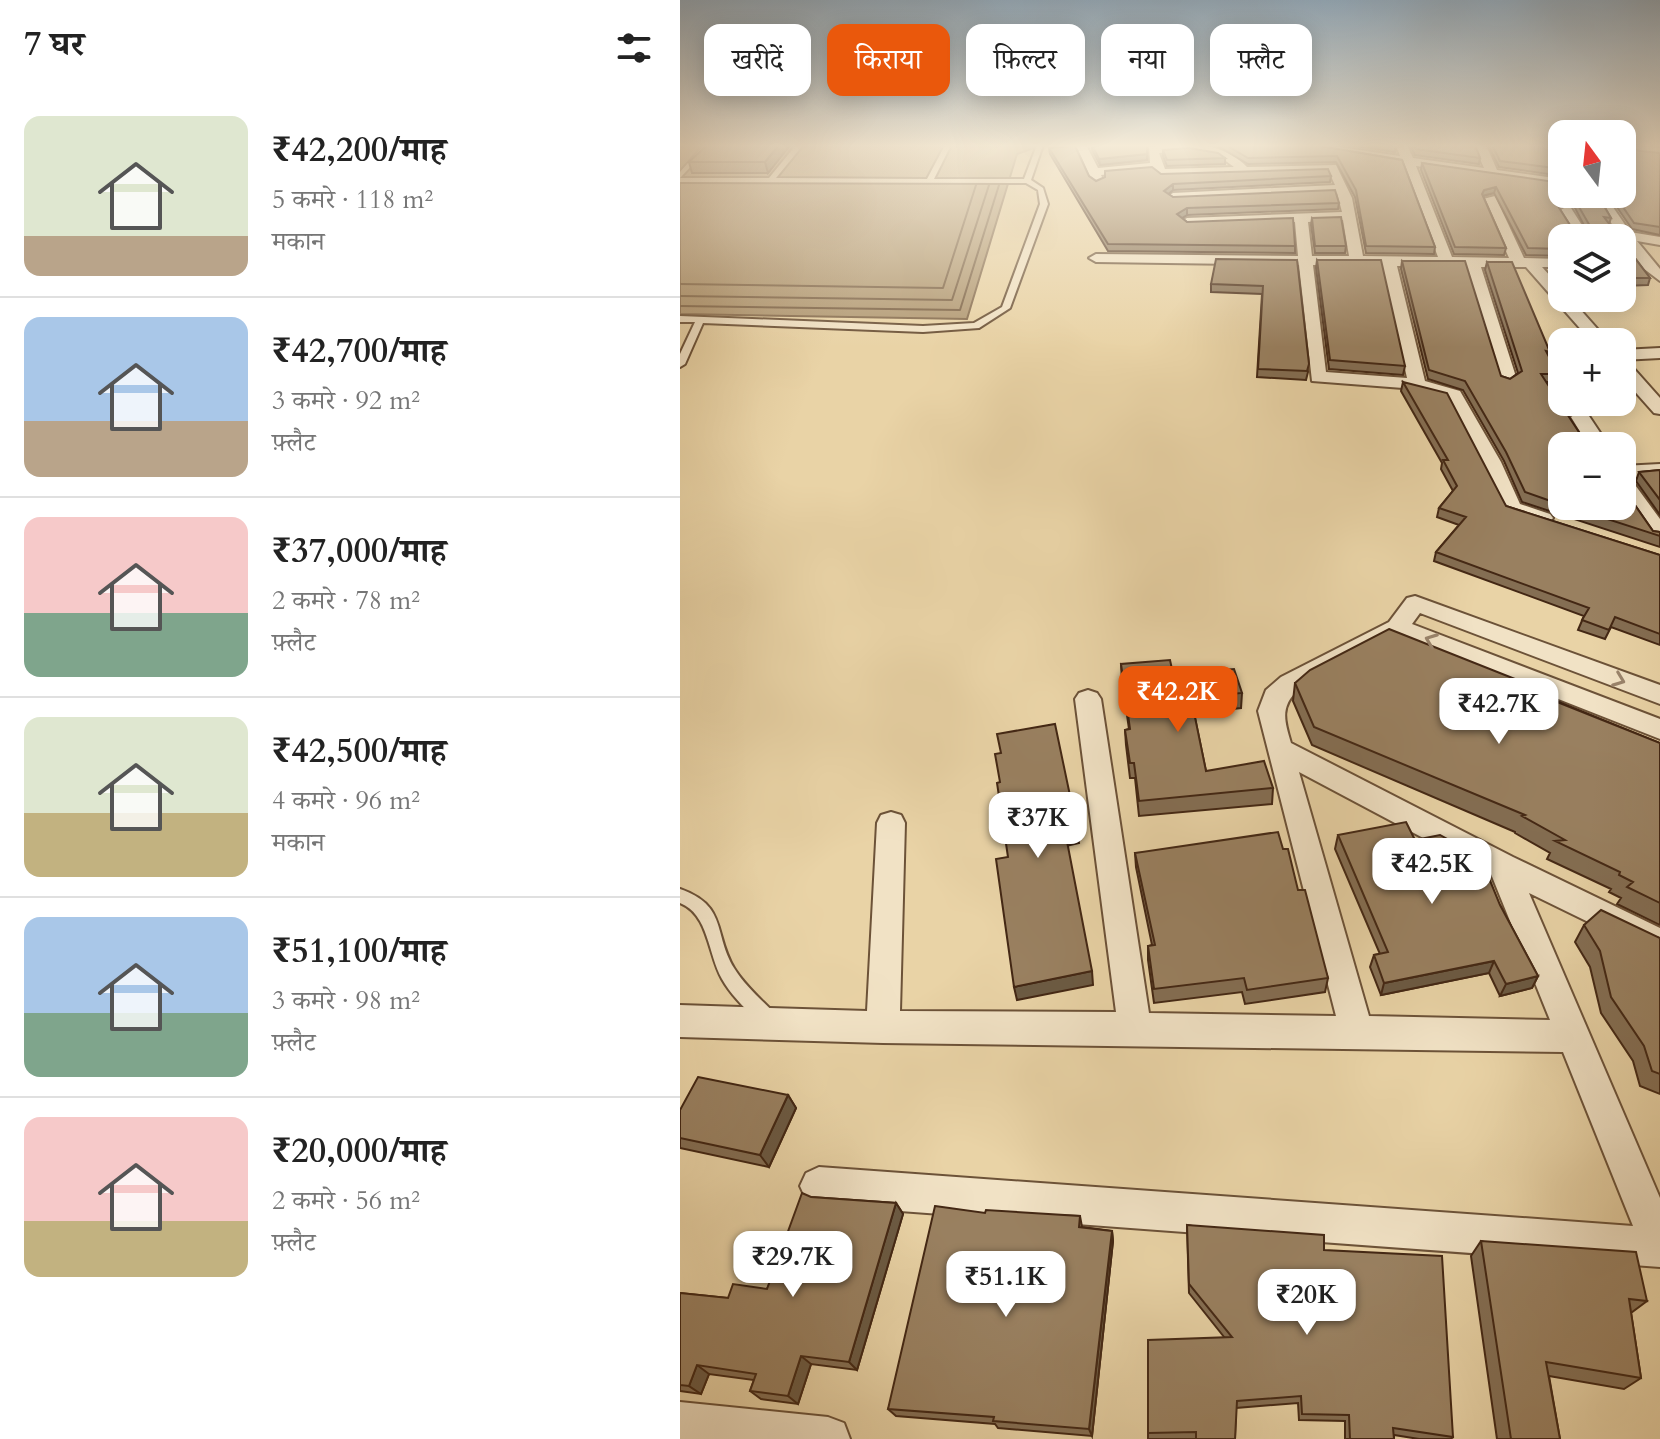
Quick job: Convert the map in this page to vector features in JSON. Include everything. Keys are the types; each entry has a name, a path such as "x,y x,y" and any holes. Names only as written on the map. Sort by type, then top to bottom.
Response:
{"street":[{"path":"1348,212 1357,261"},
{"path":"1427,212 1446,260"},
{"path":"1497,212 1526,264 1588,328"},
{"path":"1187,222 1349,216"},
{"path":"1301,218 1318,377 1417,384 1454,395 1491,462 1511,508 1571,528"},
{"path":"1636,237 1660,241"},
{"path":"1636,250 1660,277"},
{"path":"1096,258 1548,263"},
{"path":"1389,262 1417,384"},
{"path":"1472,262 1508,380"},
{"path":"1636,262 1644,262"},
{"path":"1636,354 1660,353"},
{"path":"1636,382 1660,409"},
{"path":"1580,417 1590,432"},
{"path":"1636,471 1660,470"},
{"path":"1636,501 1660,534"},
{"path":"1357,1032 1271,711 1275,696 1290,683 1397,627 1415,603 1660,695"},
{"path":"1397,627 1660,729"},
{"path":"1088,699 1135,1028"},
{"path":"1281,750 1503,866 1660,943"},
{"path":"883,1027 891,823"},
{"path":"819,1186 1660,1245 1503,866"},
{"path":"680,1021 883,1027 1574,1036"},
{"path":"680,1424 828,1439"}],"lane":[{"path":"680,319 923,329 976,326 1006,308 1041,212"},
{"path":"680,364 700,320"},
{"path":"680,896 697,903 702,909 727,972 773,1024"}],"water":[{"path":"680,212 999,212 967,319 680,314"}],"building":[{"path":"1088,212 1180,212 1177,214 1187,222 1293,218 1295,246 1108,244"},
{"path":"1360,212 1422,212 1435,247 1366,246"},
{"path":"1441,212 1490,212 1506,248 1455,247"},
{"path":"1509,212 1562,212 1569,224 1548,224 1548,249 1528,248"},
{"path":"1582,212 1608,212 1611,218 1604,217 1609,224 1589,224"},
{"path":"1627,212 1660,212 1660,227 1634,223"},
{"path":"1341,217 1346,246 1315,246 1312,218"},
{"path":"1216,259 1297,260 1309,364 1307,371 1258,369 1263,286 1211,284"},
{"path":"1317,260 1381,260 1405,366 1330,360"},
{"path":"1636,260 1650,278 1636,278"},
{"path":"1402,261 1465,261 1501,376 1510,379 1522,371 1487,262 1512,262 1548,347 1548,374 1541,374 1548,385 1548,416 1568,416 1579,432 1548,432 1548,500 1525,492 1465,381 1429,370"},
{"path":"1403,382 1447,393 1506,506 1660,555 1660,634 1615,617 1609,630 1582,620 1589,608 1436,552 1466,517 1439,508 1457,486 1443,460 1448,460"},
{"path":"1660,470 1660,500 1639,472"},
{"path":"1636,507 1653,531 1660,532 1660,536 1610,520 1636,520"},
{"path":"1389,629 1545,691 1542,696 1660,743 1660,903 1627,887 1633,882 1619,875 1620,872 1555,841 1565,840 1522,816 1525,815 1314,727 1295,683 1310,670"},
{"path":"1170,660 1173,674 1234,669 1242,693 1191,698 1206,771 1264,761 1273,788 1139,801 1134,763 1130,763 1125,730 1130,729 1121,664"},
{"path":"1055,724 1077,829 1065,831 1092,971 1014,987 996,859 1008,857 997,783 1000,782 995,754 1001,753 997,734"},
{"path":"1406,822 1415,840 1440,835 1449,840 1458,857 1480,856 1500,905 1538,976 1506,984 1494,961 1384,983 1374,955 1388,952 1338,835"},
{"path":"1278,832 1283,849 1288,849 1298,890 1305,890 1328,978 1247,990 1244,978 1154,989 1148,946 1155,945 1135,853"},
{"path":"1601,910 1660,938 1660,1074 1652,1071 1644,1046 1611,997 1600,951 1584,925"},
{"path":"698,1077 788,1095 760,1155 680,1138 680,1110"},
{"path":"802,1193 811,1197 896,1203 849,1362 801,1356 788,1396 750,1391 756,1374 697,1365 689,1386 680,1385 680,1293 728,1298 733,1284 767,1289"},
{"path":"935,1206 985,1213 986,1210 1080,1216 1079,1227 1112,1231 1089,1429 993,1421 994,1417 888,1409"},
{"path":"1187,1225 1324,1235 1324,1250 1442,1256 1453,1437 1393,1428 1394,1439 1350,1439 1349,1415 1302,1414 1301,1396 1237,1401 1235,1439 1196,1439 1196,1432 1148,1433 1148,1340 1232,1337 1189,1284"},
{"path":"1481,1241 1636,1252 1647,1301 1629,1299 1641,1378 1546,1362 1560,1439 1511,1439"}]}
